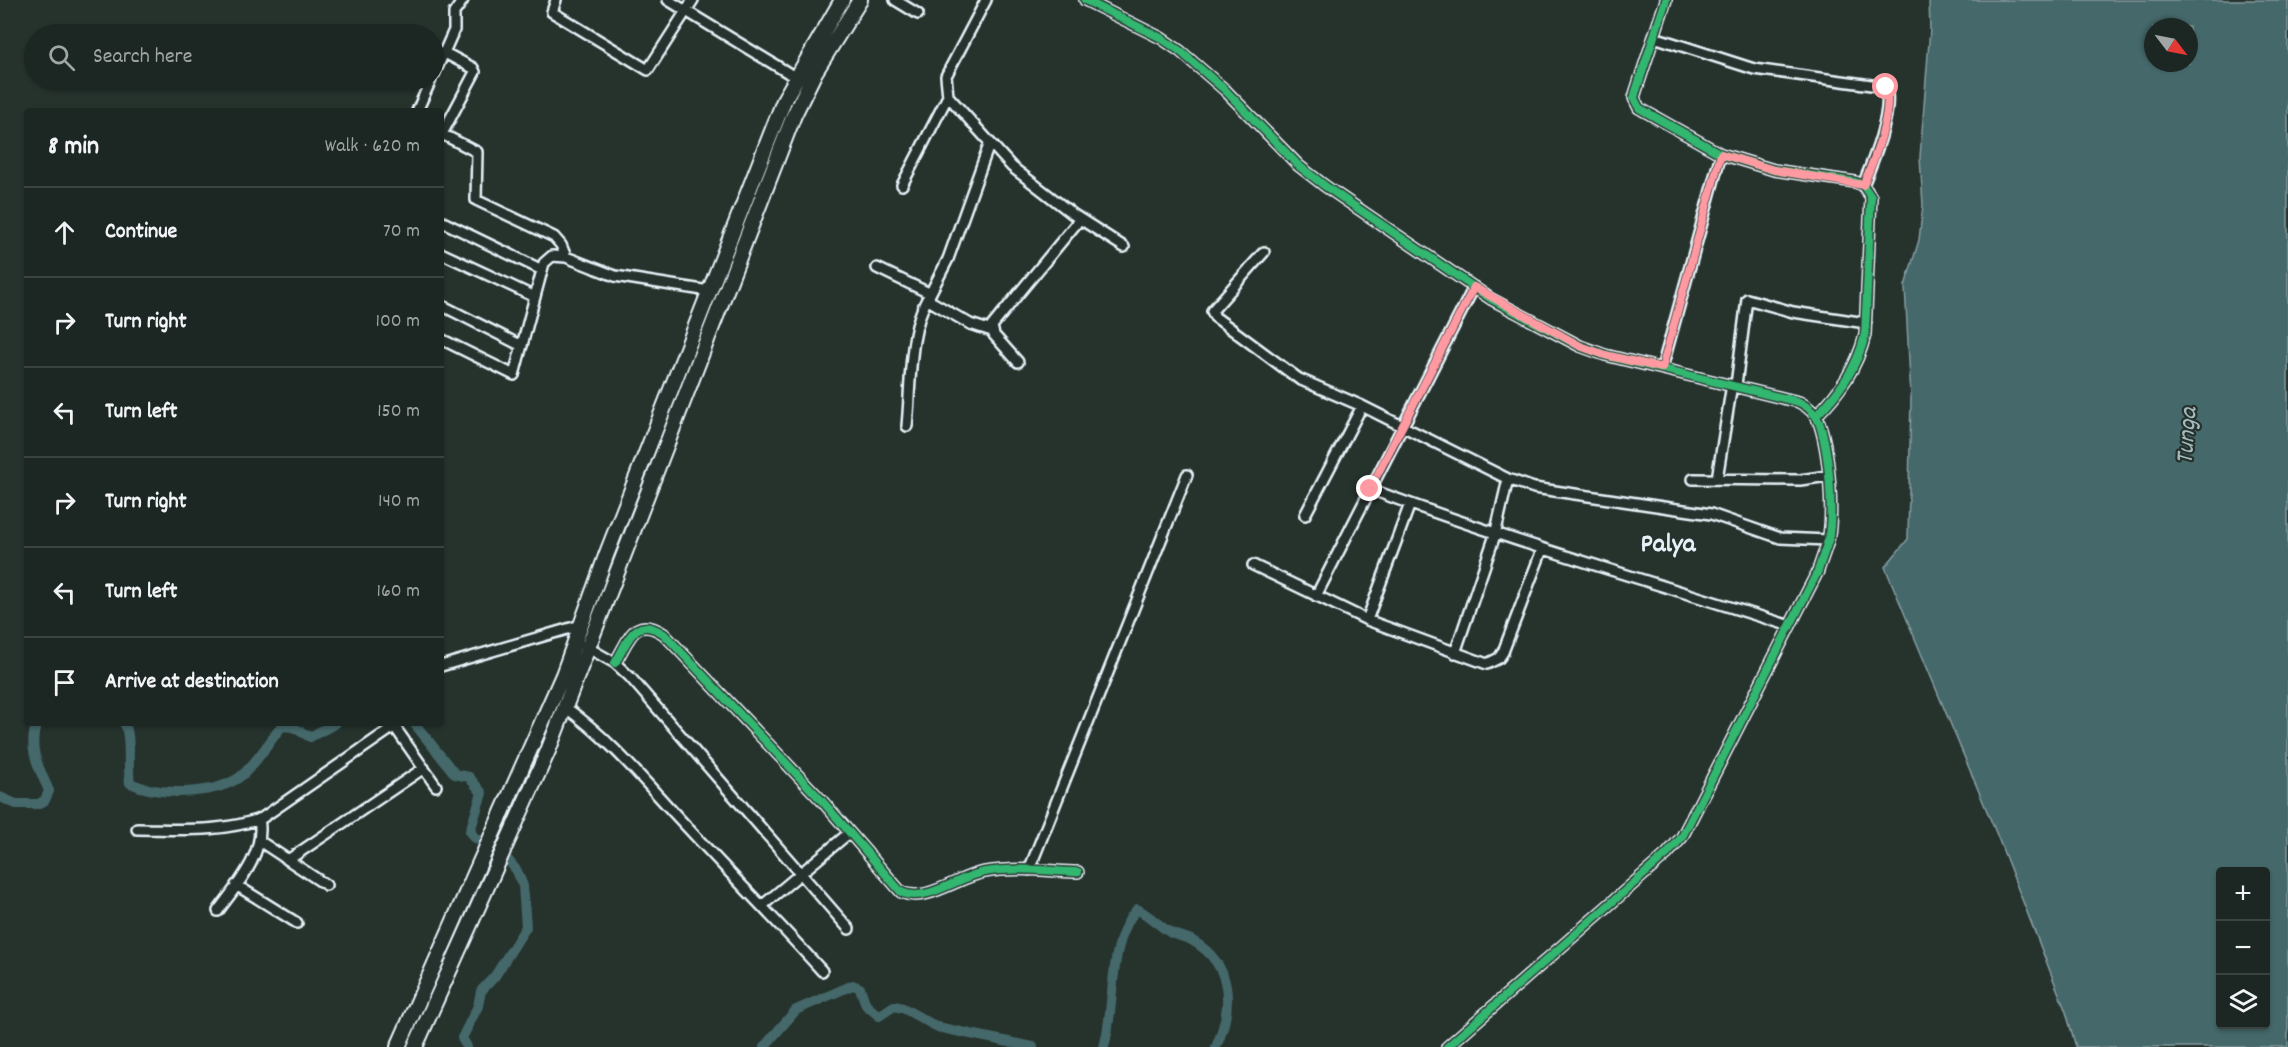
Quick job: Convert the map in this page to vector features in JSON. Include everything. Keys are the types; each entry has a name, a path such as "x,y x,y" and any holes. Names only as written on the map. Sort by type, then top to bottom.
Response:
{"highway":[{"path":"415,1047 565,707 582,644 581,625 795,77 842,0"},
{"path":"398,1047 478,865 582,644 794,115 815,72 860,0"}],"street":[{"path":"444,50 454,30 452,17 463,0"},
{"path":"556,0 552,12 648,70 693,0"},
{"path":"668,0 795,77"},
{"path":"895,0 918,14"},
{"path":"902,185 948,96 946,76 950,66 986,0"},
{"path":"1085,0 1161,38 1180,51 1225,90 1299,166 1474,287 1580,346 1605,355 1799,402 1816,416 1820,425 1828,476 1828,540 1818,571 1682,837 1667,855 1447,1047"},
{"path":"1666,0 1636,91 1635,103 1639,108 1721,154 1774,170 1863,185 1871,197 1866,323 1861,352 1847,380 1816,416"},
{"path":"1654,38 1754,69 1886,87 1887,98 1882,129 1873,162 1863,185"},
{"path":"444,53 473,68 475,72 444,130"},
{"path":"418,108 426,90"},
{"path":"948,96 989,145 1012,167 1080,219 1124,247"},
{"path":"444,135 477,152 476,200 554,237 561,244 566,257"},
{"path":"907,426 915,336 920,314 948,259 989,145"},
{"path":"1662,368 1721,154"},
{"path":"992,331 995,319 1080,219"},
{"path":"444,222 542,270"},
{"path":"1264,252 1212,311 1215,317 1299,379 1362,406 1508,479 1548,492 1711,514 1773,536 1828,540"},
{"path":"444,254 534,297"},
{"path":"444,341 512,375 542,270 547,258 552,256 566,257 615,276 710,291"},
{"path":"877,268 929,294"},
{"path":"1316,596 1474,287"},
{"path":"929,294 930,301 970,324 992,331 1018,362"},
{"path":"1717,479 1747,299 1793,312 1866,323"},
{"path":"444,307 522,346"},
{"path":"1305,514 1362,406"},
{"path":"1029,870 1187,475"},
{"path":"1693,479 1800,480 1828,476"},
{"path":"1455,653 1495,535 1508,479"},
{"path":"1370,489 1495,535 1620,571 1790,626"},
{"path":"1366,620 1410,504"},
{"path":"1253,565 1366,620 1486,664 1499,658 1542,550"},
{"path":"444,665 581,625"},
{"path":"615,663 635,630 641,626 648,626 664,634 849,833 895,887 911,896 984,872 1029,870 1078,872"},
{"path":"582,644 615,663 647,695 802,871 849,929"},
{"path":"565,707 599,732 622,754 822,971"},
{"path":"137,830 218,828 237,826 259,819 393,726"},
{"path":"395,726 436,786"},
{"path":"288,860 424,768"},
{"path":"219,912 261,842 259,819"},
{"path":"763,905 849,833"},
{"path":"261,842 326,885"},
{"path":"237,885 297,923"}],"water":[{"name":"Tunga","path":"1929,0 2288,0 2288,1047 2076,1047 2066,1012 1997,835 1885,567 1908,539 1911,398 1905,286 1919,240 1923,205 1920,157 1930,29"}],"waterway":[{"path":"0,797 16,804 39,804 45,800 49,791 34,750 36,726"},
{"path":"125,726 129,743 130,783 169,792 199,791 237,779 255,762 282,726"},
{"path":"282,726 293,727 310,737 330,726"},
{"path":"416,726 455,774 469,777 482,793 470,831 474,837 509,861 517,871 523,886 526,927 495,976 481,991 478,1006 462,1038 467,1047"},
{"path":"1104,1047 1121,939 1127,923 1137,909 1171,933 1193,941 1216,962 1223,975 1227,1003 1222,1032 1216,1047"},
{"path":"764,1047 796,1010 853,985 860,988 866,1005 879,1016 894,1006 903,1008 937,1027 1033,1047"}],"cycle path":[{"path":"1085,0 1161,38 1180,51 1225,90 1299,166 1491,299 1580,346 1605,355 1799,402 1812,412 1820,425 1830,483 1831,515 1826,548 1818,571 1682,837 1667,854 1447,1047"},
{"path":"1666,0 1634,98 1639,108 1721,154 1774,170 1855,182 1863,185 1871,197 1865,335 1862,347 1846,379 1816,416"},
{"path":"615,663 629,638 639,628 646,627 664,634 824,803 901,892 911,895 932,892 985,872 1008,870 1078,872"}],"district":[{"name":"Palya","path":"1668,545"}],"route":[{"path":"1370,489 1474,287 1491,299 1580,346 1605,355 1662,368 1721,154 1774,170 1863,185 1873,162 1882,129 1888,90 1886,87"}]}
